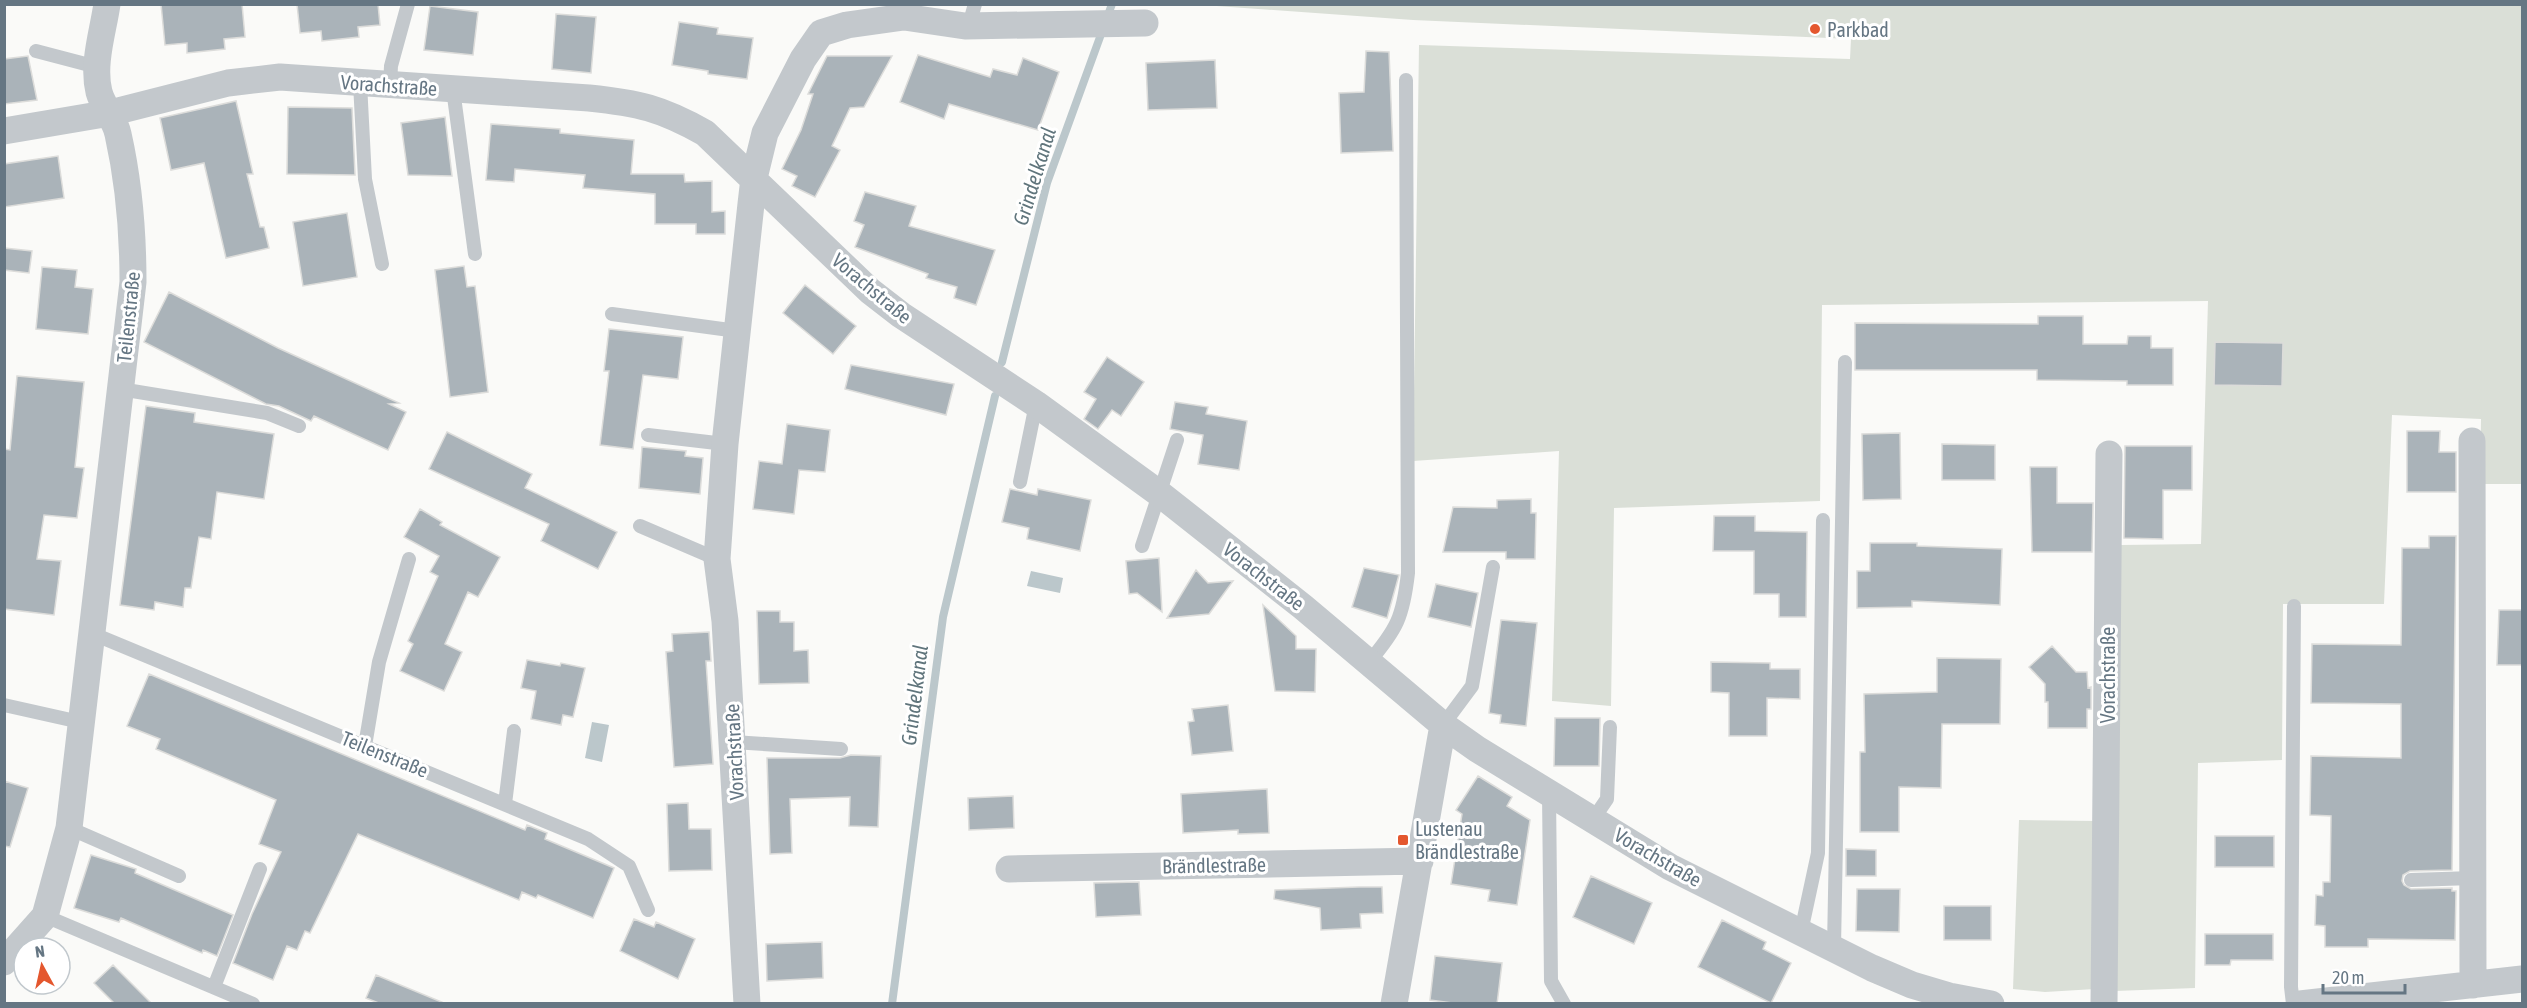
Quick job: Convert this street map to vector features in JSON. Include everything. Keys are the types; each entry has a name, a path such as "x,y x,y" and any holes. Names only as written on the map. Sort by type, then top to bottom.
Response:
{"street":[{"name":"Teilenstraße","path":"4,962 45,916 69,828 133,282 133,235 118,132 99,93 97,67 107,4"},
{"name":"Vorachstraße","path":"747,1004 725,621 717,559 725,444 754,178 765,133 802,59 821,33 847,25 904,17 972,15 1085,24 1136,24"},
{"name":"Vorachstraße","path":"4,131 110,113 228,83 280,78 589,98 639,104 675,116 705,133 870,291 901,315 1036,404 1160,494 1303,607 1443,725 1477,749 1594,818 1670,867 1872,968 1912,985 1950,996 1991,1004"},
{"path":"2472,441 2473,985"},
{"name":"Vorachstraße","path":"2104,1004 2109,454"},
{"path":"1394,1004 1443,725"},
{"name":"Brändlestraße","path":"1009,869 1420,861"},
{"path":"2300,1004 2428,997 2473,985 2523,979"}],"lane":[{"path":"390,85 391,66 408,4"},
{"path":"36,51 97,67"},
{"path":"1369,662 1390,637 1404,606 1408,573 1406,80"},
{"path":"360,83 365,179 382,264"},
{"path":"453,89 475,254"},
{"path":"612,314 737,331"},
{"path":"1834,947 1845,362"},
{"path":"120,389 267,413 299,426"},
{"path":"1020,482 1036,404"},
{"path":"648,435 725,444"},
{"path":"1142,546 1178,441"},
{"path":"1802,932 1818,853 1823,520"},
{"path":"640,526 717,559"},
{"path":"365,746 379,662 409,559"},
{"path":"1443,725 1472,686 1493,567"},
{"path":"2293,1004 2291,987 2294,606"},
{"name":"Teilenstraße","path":"91,633 588,839 629,866 648,910"},
{"path":"4,705 80,722"},
{"path":"1594,818 1607,799 1610,727"},
{"path":"505,804 514,731"},
{"path":"733,742 841,749"},
{"path":"1549,791 1551,981 1564,1004"},
{"path":"69,828 179,876"},
{"path":"214,987 260,869"},
{"path":"2411,880 2474,878"},
{"path":"45,916 253,1004"}],"shaded area":[{"path":"1203,5 2522,5 2522,484 2480,484 2481,419 2392,415 2384,604 2283,604 2282,760 2198,763 2195,988 2115,991 2121,545 2201,544 2208,301 1822,305 1820,501 1614,508 1611,706 1552,701 1559,451 1413,461 1419,45 1850,59 1851,39 1413,20"},
{"path":"1031,571 1063,578 1060,593 1027,586"},
{"path":"592,722 609,725 602,762 585,758"},
{"path":"2019,820 2096,821 2095,989 2045,992 2013,989"}],"building":[{"path":"161,4 242,4 245,37 224,39 225,49 187,53 187,43 165,45"},
{"path":"297,4 378,4 380,25 358,27 359,37 322,41 321,31 300,33"},
{"path":"430,6 478,12 473,55 424,50"},
{"path":"556,14 596,17 591,73 552,69"},
{"path":"679,22 718,28 717,34 753,38 747,79 708,74 708,71 672,65"},
{"path":"1366,51 1389,52 1393,151 1341,153 1339,93 1364,92"},
{"path":"918,55 990,77 993,69 1017,75 1023,58 1059,72 1038,130 949,104 944,119 900,102"},
{"path":"28,56 37,100 4,104 4,59"},
{"path":"827,56 892,56 864,107 850,108 832,146 840,150 815,197 792,186 797,176 782,169 801,130 813,94 808,94"},
{"path":"1215,60 1217,108 1148,110 1146,63"},
{"path":"236,101 253,174 247,174 260,227 264,227 269,248 226,258 204,163 171,170 160,118"},
{"path":"288,107 352,108 355,175 287,174"},
{"path":"445,117 452,176 408,175 401,123"},
{"path":"491,124 560,129 560,133 634,140 631,174 684,174 685,182 712,181 712,212 725,211 725,234 696,234 696,224 655,224 655,194 583,188 585,175 515,169 514,182 486,180"},
{"path":"58,156 64,198 4,207 4,164"},
{"path":"865,192 916,206 909,226 995,250 976,305 954,298 957,287 926,278 928,274 855,247 864,225 854,221"},
{"path":"347,213 357,277 303,286 293,222"},
{"path":"4,248 32,251 29,273 4,270"},
{"path":"464,266 467,287 475,286 488,392 450,397 435,270"},
{"path":"42,267 77,270 75,287 93,289 88,334 36,329"},
{"path":"805,285 856,326 833,354 783,313"},
{"path":"169,292 278,348 399,403 389,404 406,412 388,450 314,416 311,421 279,406 266,404 144,342"},
{"path":"2038,316 2083,316 2083,344 2127,344 2128,336 2151,336 2151,348 2173,348 2173,385 2127,385 2127,381 2037,380 2037,370 1855,370 1855,323 2038,324"},
{"path":"609,329 683,337 678,379 643,375 633,449 600,445 609,371 604,371"},
{"path":"2215,342 2283,343 2282,386 2214,385"},
{"path":"1107,357 1144,382 1121,416 1112,410 1098,429 1084,419 1096,399 1084,392"},
{"path":"851,365 954,384 946,415 845,389"},
{"path":"17,376 84,382 75,467 84,468 77,518 44,515 37,559 61,561 54,615 4,609 4,449 10,450"},
{"path":"1175,402 1208,407 1206,414 1247,421 1239,470 1198,464 1203,435 1170,429"},
{"path":"146,406 195,413 194,422 274,434 264,499 217,492 211,539 199,537 191,588 185,588 183,607 155,602 154,610 120,605"},
{"path":"787,424 830,430 825,472 799,470 794,514 753,509 759,461 782,464"},
{"path":"2407,431 2440,431 2439,452 2456,452 2456,492 2407,492"},
{"path":"447,432 532,474 525,488 617,532 598,569 541,541 549,524 429,469"},
{"path":"1900,433 1901,499 1863,500 1862,434"},
{"path":"1942,444 1995,445 1995,480 1942,480"},
{"path":"2125,446 2192,446 2192,490 2163,490 2163,539 2124,538"},
{"path":"642,447 686,451 685,456 703,458 700,494 639,488"},
{"path":"2030,467 2057,467 2057,503 2093,503 2092,552 2032,552"},
{"path":"1010,489 1037,495 1038,489 1091,500 1080,551 1027,539 1029,528 1002,522"},
{"path":"1531,499 1531,513 1536,513 1535,559 1506,559 1506,552 1443,552 1453,507 1497,508 1497,500"},
{"path":"420,509 442,522 440,525 500,557 478,597 468,592 445,644 462,652 444,691 400,671 413,644 408,641 438,576 430,572 439,556 404,537"},
{"path":"1714,516 1755,516 1755,531 1807,532 1806,617 1779,617 1779,594 1754,594 1754,551 1713,551"},
{"path":"2429,536 2456,536 2452,870 2410,871 2403,875 2402,881 2411,889 2452,888 2452,891 2456,891 2455,940 2368,939 2368,947 2325,947 2325,926 2315,925 2316,895 2323,896 2323,882 2330,882 2331,816 2310,815 2311,756 2401,758 2401,704 2311,703 2312,644 2401,645 2402,548 2429,548"},
{"path":"1870,543 1917,543 1917,546 2002,549 2000,605 1912,601 1912,607 1857,608 1857,571 1870,571"},
{"path":"1159,558 1162,612 1137,593 1129,594 1126,561"},
{"path":"1364,568 1399,575 1387,618 1352,607"},
{"path":"1196,570 1208,583 1233,581 1209,614 1167,618"},
{"path":"1436,584 1478,593 1471,627 1428,617"},
{"path":"1263,605 1296,636 1296,649 1316,649 1315,692 1275,691"},
{"path":"2499,610 2523,610 2523,665 2497,665"},
{"path":"757,611 780,611 780,622 794,622 794,651 808,650 809,683 759,684"},
{"path":"1501,620 1537,623 1526,726 1500,723 1501,715 1489,713"},
{"path":"709,632 711,661 706,661 713,764 674,767 666,652 673,651 672,634"},
{"path":"2052,646 2076,672 2087,672 2088,688 2091,687 2091,709 2087,709 2087,728 2048,728 2045,684 2029,667"},
{"path":"1937,658 2001,659 2000,724 1942,724 1941,788 1899,787 1899,832 1860,832 1860,752 1865,752 1864,694 1937,692"},
{"path":"527,660 585,668 573,717 563,715 561,725 531,719 536,691 521,688"},
{"path":"1711,662 1770,663 1770,669 1800,669 1800,699 1767,698 1767,736 1729,736 1729,693 1711,692"},
{"path":"149,674 525,830 527,825 547,833 545,839 614,868 593,918 538,895 536,898 522,892 519,900 358,834 310,933 305,931 297,950 287,946 273,980 233,963 252,914 281,852 259,844 276,800 156,749 160,739 127,726"},
{"path":"1228,705 1233,751 1192,755 1188,722 1194,721 1192,709"},
{"path":"1555,718 1600,718 1599,766 1554,766"},
{"path":"851,755 881,756 878,827 849,826 850,797 790,799 792,853 770,854 767,758 840,758"},
{"path":"1478,776 1512,797 1507,806 1530,820 1517,905 1488,901 1490,890 1451,884 1462,814 1456,810"},
{"path":"4,781 28,788 10,847 4,846"},
{"path":"1267,789 1269,833 1238,834 1238,830 1183,833 1181,794"},
{"path":"1013,796 1014,828 969,830 968,798"},
{"path":"688,803 689,829 711,829 712,870 669,871 667,804"},
{"path":"2215,836 2274,836 2274,867 2215,867"},
{"path":"1846,849 1876,850 1876,876 1846,876"},
{"path":"91,855 136,869 135,873 233,915 217,956 203,950 202,953 121,918 119,922 74,908"},
{"path":"1591,876 1652,903 1634,944 1573,917"},
{"path":"1139,882 1141,915 1096,917 1094,883"},
{"path":"1382,887 1383,913 1360,914 1361,928 1321,930 1320,908 1274,899 1275,890"},
{"path":"1857,889 1900,889 1899,932 1856,931"},
{"path":"1944,906 1991,906 1991,940 1944,940"},
{"path":"634,919 654,927 656,922 695,939 678,979 620,951"},
{"path":"1722,920 1766,942 1763,949 1791,963 1771,1003 1698,967"},
{"path":"2205,934 2273,934 2273,960 2231,960 2230,965 2205,965"},
{"path":"822,942 823,978 767,981 766,944"},
{"path":"1435,956 1502,963 1497,1004 1460,1004 1430,1000"},
{"path":"113,965 152,1004 115,1004 94,983"},
{"path":"376,975 444,1004 381,1004 366,998"}],"waterway":[{"name":"Grindelkanal","path":"1002,362 1047,183 1112,4"},
{"name":"Grindelkanal","path":"892,1004 943,617 995,396"}],"place":[{"name":"Parkbad","path":"1815,29"},
{"name":"Lustenau Brändlestraße","path":"1403,840"}]}
